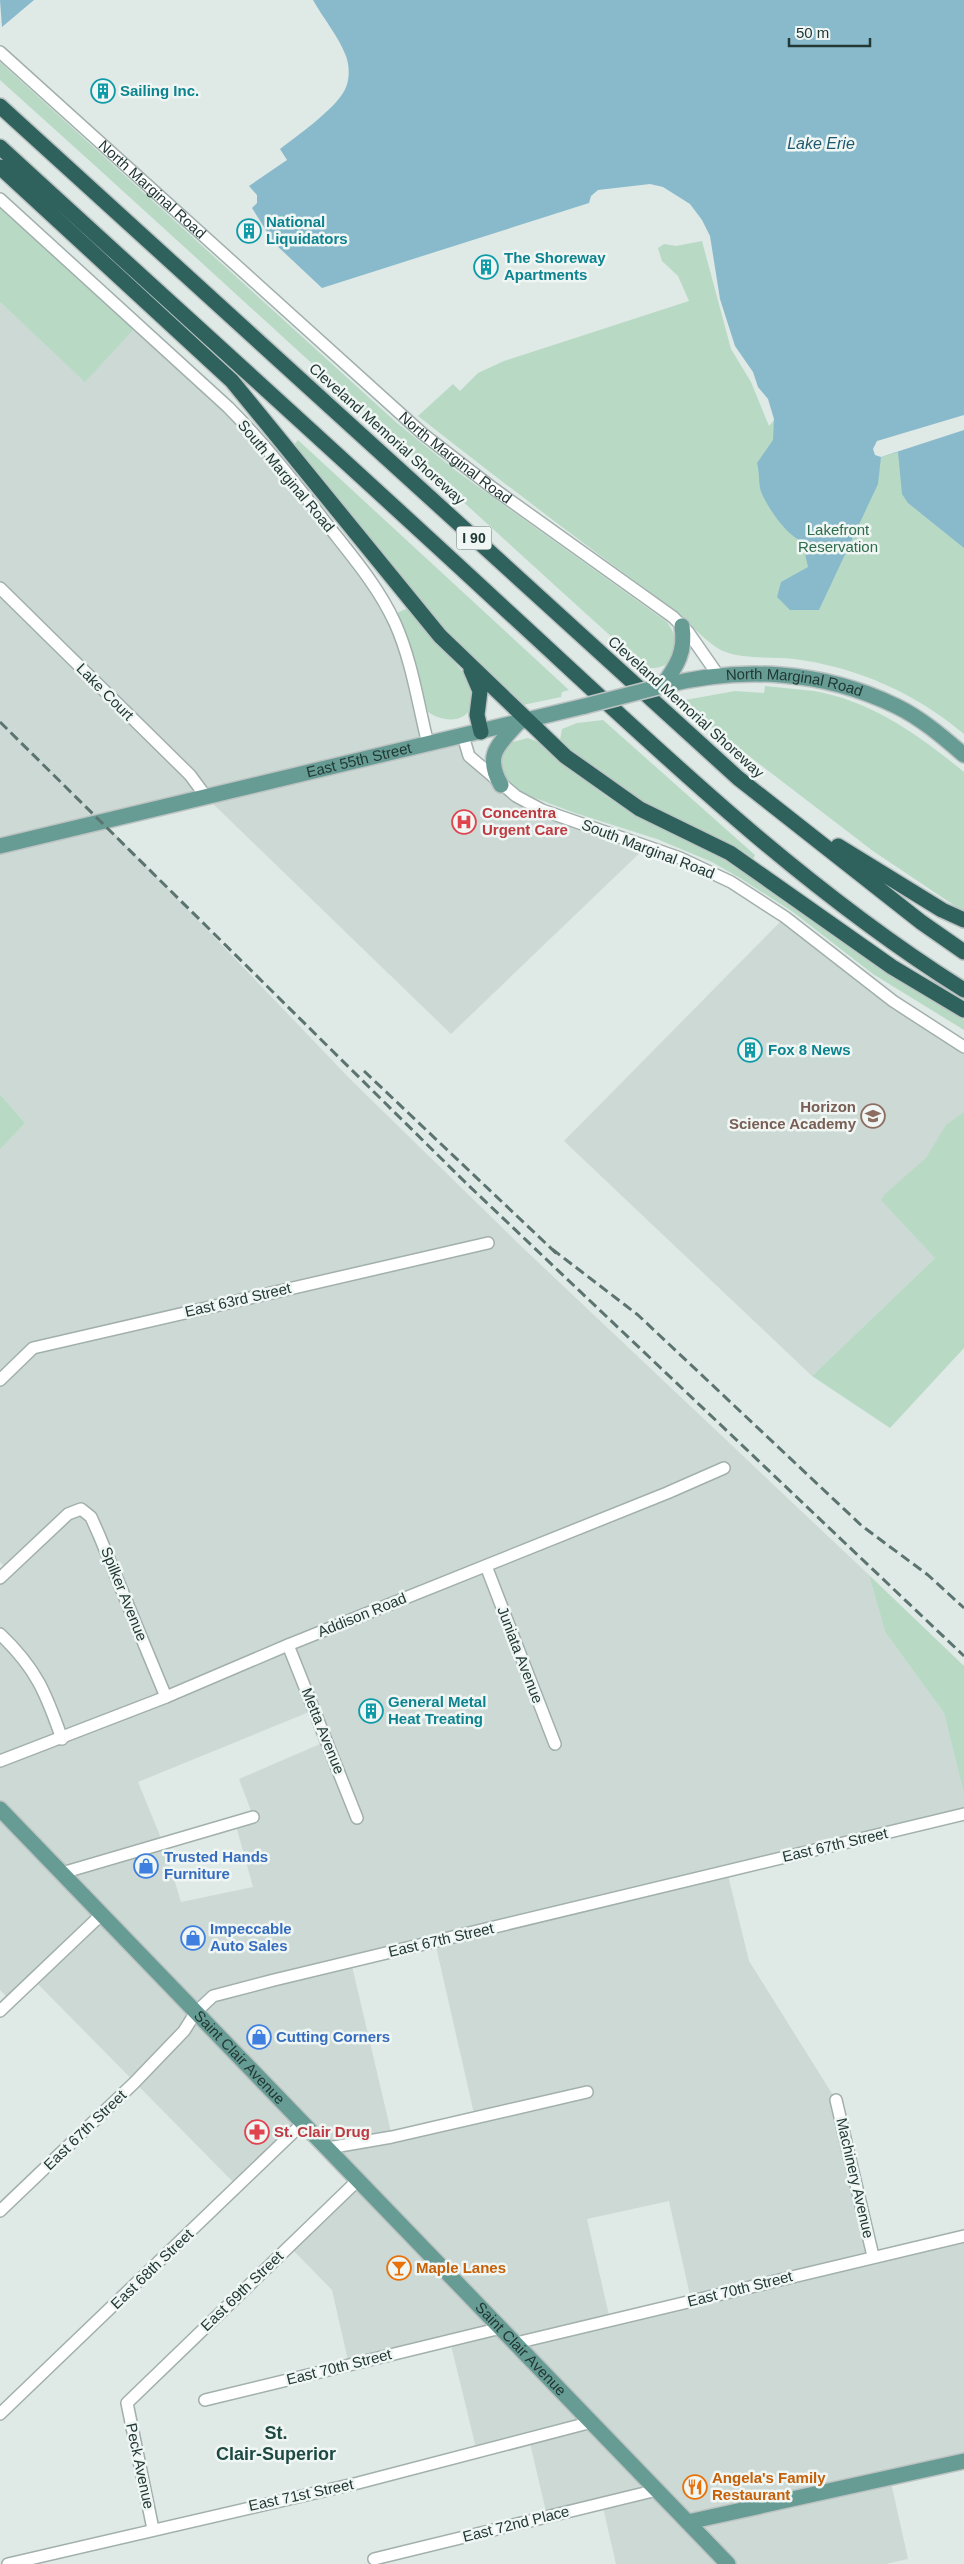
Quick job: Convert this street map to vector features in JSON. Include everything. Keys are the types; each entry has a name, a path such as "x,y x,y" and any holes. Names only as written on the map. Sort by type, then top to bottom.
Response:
{"highway":[{"name":"Cleveland Memorial Shoreway","path":"0,106 738,778 921,922 964,952"},
{"name":"I 90","path":"0,147 663,754 802,873 898,946 964,990"},
{"path":"0,167 232,380 275,431 386,572 440,636 524,722 565,756 640,809 730,853 892,967 964,1010"},
{"path":"469,666 476,678 480,691 477,715 481,732"},
{"path":"777,809 942,910 964,920"}],"main road":[{"path":"669,685 684,645 682,626"},
{"name":"North Marginal Road","path":"718,675 774,673 810,677 858,691 909,713 964,755"},
{"name":"East 55th Street","path":"0,846 524,722 669,685 718,675"},
{"path":"501,785 494,774 493,758 499,745 524,722"},
{"name":"Saint Clair Avenue","path":"0,1809 728,2564"},
{"path":"688,2522 964,2461"}],"street":[{"name":"North Marginal Road","path":"0,52 423,434 480,479 682,626 718,675"},
{"name":"South Marginal Road","path":"0,199 228,407 288,474 369,579 387,608 402,641 428,744"},
{"name":"Lake Court","path":"0,588 190,775 207,798"},
{"name":"South Marginal Road","path":"463,736 468,756 501,785 536,808 680,858 731,882 785,917 893,1001 964,1047"},
{"name":"East 63rd Street","path":"0,1380 33,1348 488,1242"},
{"name":"Addison Road","path":"0,1761 62,1739 166,1697 288,1645 724,1468"},
{"name":"Spilker Avenue","path":"0,1578 68,1514 81,1508 91,1517 166,1697"},
{"name":"Juniata Avenue","path":"486,1566 555,1744"},
{"path":"0,1634 23,1656 47,1696 62,1739"},
{"name":"Metta Avenue","path":"288,1645 357,1818"},
{"name":"East 67th Street","path":"0,2211 134,2083 184,2031 196,2012 213,1996 964,1814"},
{"path":"62,1873 253,1816"},
{"path":"0,2011 102,1914"},
{"path":"328,2148 392,2136 587,2092"},
{"name":"Machinery Avenue","path":"836,2100 873,2256"},
{"name":"East 68th Street","path":"0,2414 303,2123"},
{"name":"East 69th Street","path":"127,2403 358,2180"},
{"name":"East 70th Street","path":"516,2343 873,2256 964,2236"},
{"name":"East 70th Street","path":"205,2400 501,2328"},
{"name":"Peck Avenue","path":"127,2403 153,2529"},
{"name":"East 71st Street","path":"8,2564 358,2483 592,2422"},
{"name":"East 72nd Place","path":"374,2559 657,2490"}],"shaded area":[{"path":"0,302 85,381 138,325 228,407 387,608 428,744 463,736 469,756 516,796 647,846 451,1034 207,798 104,822 351,1080 523,1248 869,1575 885,1632 944,1713 964,1794 964,1814 727,1871 749,1961 836,2100 873,2256 964,2236 964,2461 890,2478 908,2559 886,2564 616,2564 602,2503 547,2516 529,2439 477,2452 450,2341 349,2365 332,2290 289,2246 358,2180 303,2123 237,2186 34,1980 11,2001 0,1990 0,1578 8,1571 0,1562 0,1145 25,1123 0,1094","holes":["314,1710 327,1741 239,1779 253,1816 235,1822 253,1887 181,1902 163,1843 138,1782","435,1942 475,2118 392,2136 351,1962","669,2201 691,2300 610,2320 587,2219"]},
{"path":"785,917 964,1047 964,1135 935,1258 812,1376 564,1141"}],"green space":[{"path":"0,62 397,423 455,470 667,622 675,638 676,647 671,660 657,668 646,668 0,80"},
{"path":"0,199 138,325 85,382 0,302"},
{"name":"Lakefront Reservation","path":"702,241 731,349 751,382 769,426 862,317 964,286 964,734 926,706 863,675 840,668 794,659 740,656 717,648 668,605 542,512 418,416 453,384 460,391 478,373 504,361 689,301 678,276 662,261 658,248 664,244 676,246"},
{"path":"298,440 569,690 562,692 561,697 523,705 508,695 481,671 456,645 294,445"},
{"path":"408,608 474,685 472,705 464,716 446,719 439,718 428,712 407,636 397,613"},
{"path":"765,686 814,691 856,703 912,733 964,772 964,912 873,851 685,707 685,700 735,691 764,693"},
{"path":"603,720 755,855 752,861 676,822 627,793 581,759 560,740 562,729 577,723"},
{"path":"528,738 541,743 607,797 701,846 773,889 902,982 964,1020 964,1030 873,974 793,912 712,862 657,839 575,813 527,795 510,784 502,772 498,761 505,744"},
{"path":"0,1094 25,1123 0,1149"},
{"path":"964,1112 964,1348 890,1428 812,1376 935,1258 881,1200 885,1194 926,1158 946,1125"},
{"path":"869,1575 964,1666 964,1794 944,1713 885,1632"}],"water":[{"path":"0,0 34,0 2,27"},
{"name":"Lake Erie","path":"313,0 964,0 964,548 908,503 902,494 898,452 881,457 878,484 819,610 790,610 777,597 781,582 808,567 802,541 791,534 779,521 765,500 759,483 757,463 773,440 774,419 768,399 758,387 753,372 735,346 720,299 710,236 702,220 690,204 663,187 650,184 598,190 591,196 589,203 322,288 274,243 252,208 257,203 257,195 249,186 287,160 280,149 314,123 331,107 338,100 347,85 349,70 346,56"}],"pier":[{"path":"964,415 964,430 881,457 875,455 873,449 877,441"}],"railway":[{"path":"0,722 467,1184 964,1656"},
{"path":"364,1071 557,1254"},
{"path":"552,1249 638,1315 862,1526 928,1575 964,1608"}],"place":[{"name":"Sailing Inc.","path":"103,91"},
{"name":"National Liquidators","path":"249,231"},
{"name":"The Shoreway Apartments","path":"486,267"},
{"name":"Concentra Urgent Care","path":"464,822"},
{"name":"Fox 8 News","path":"750,1050"},
{"name":"Horizon Science Academy","path":"873,1116"},
{"name":"General Metal Heat Treating","path":"371,1711"},
{"name":"Trusted Hands Furniture","path":"146,1866"},
{"name":"Impeccable Auto Sales","path":"193,1938"},
{"name":"Cutting Corners","path":"259,2037"},
{"name":"St. Clair Drug","path":"257,2132"},
{"name":"Maple Lanes","path":"399,2268"},
{"name":"Angela's Family Restaurant","path":"695,2487"}],"district":[{"name":"St. Clair-Superior","path":"276,2443"}]}
